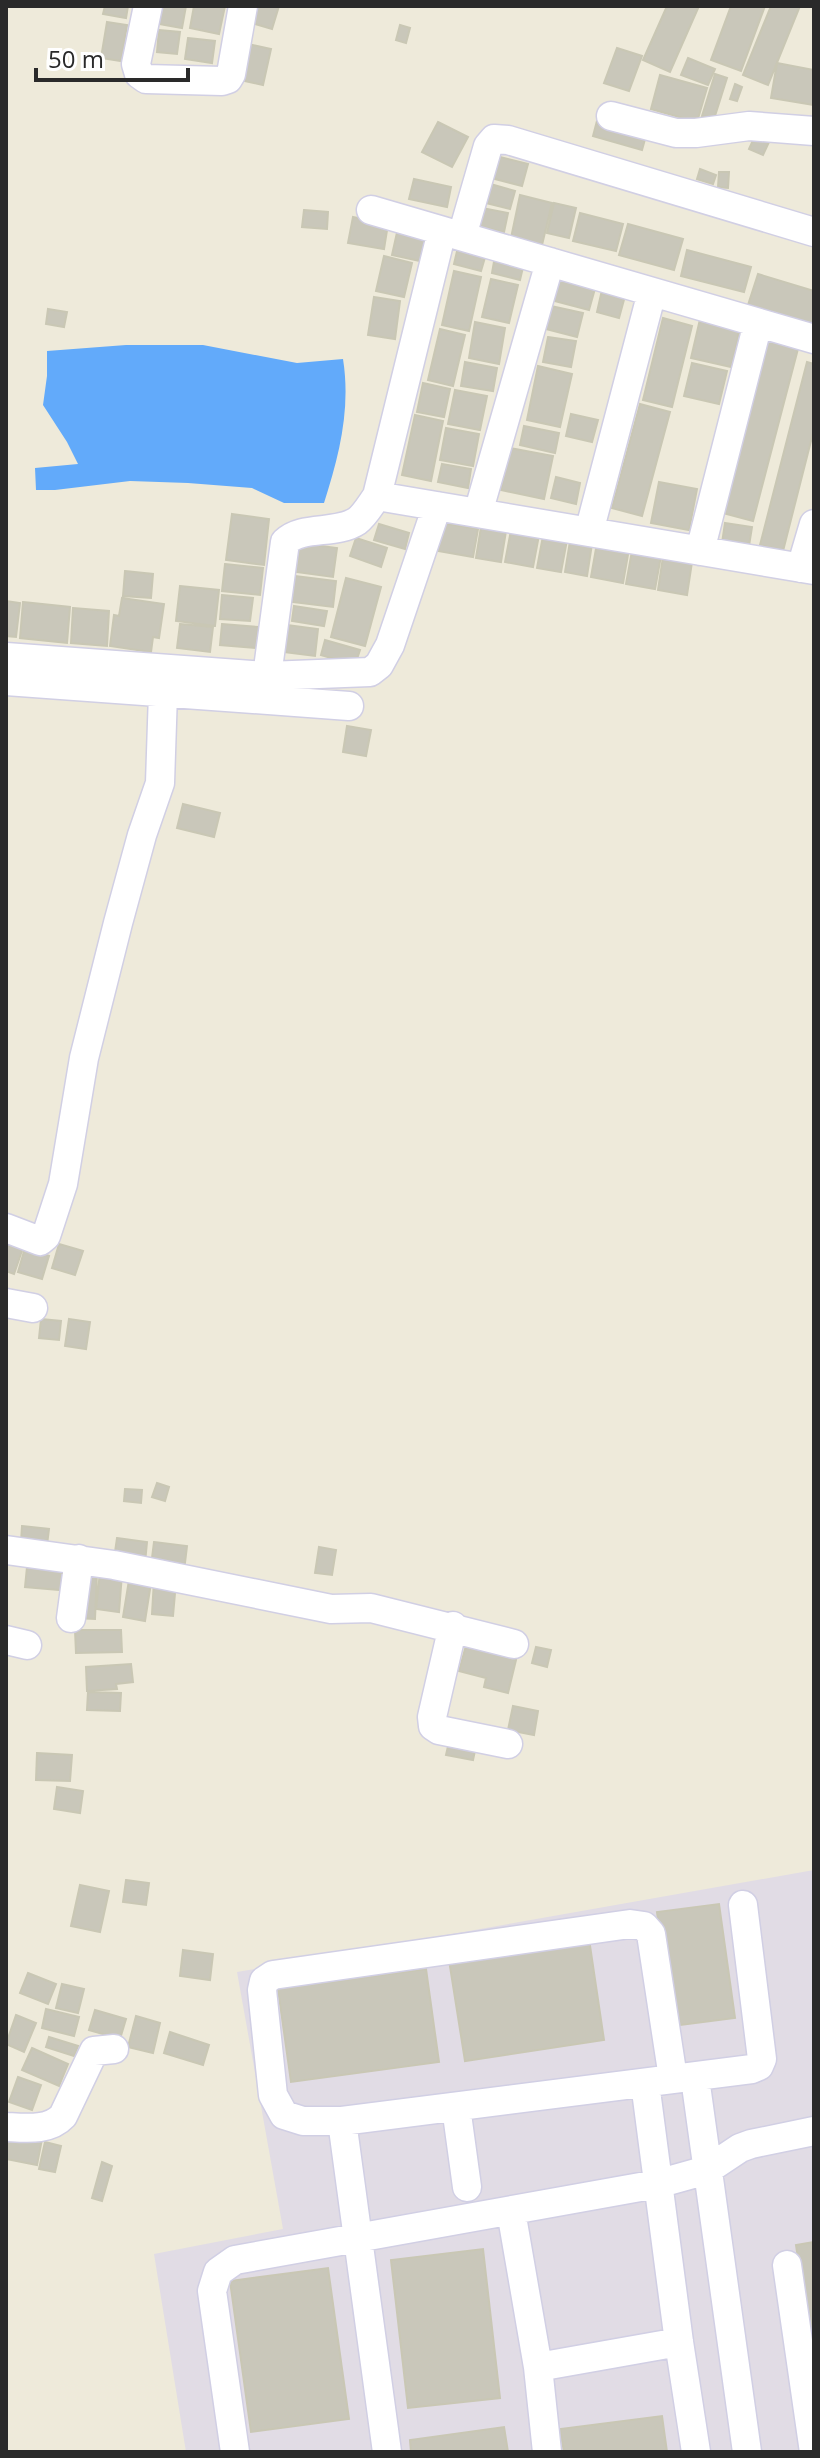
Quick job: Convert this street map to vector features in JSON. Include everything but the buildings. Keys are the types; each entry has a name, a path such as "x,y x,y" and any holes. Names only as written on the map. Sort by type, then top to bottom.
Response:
{"street":[{"path":"148,6 136,64 139,74 146,79 222,81 231,74 243,6"},
{"path":"611,116 676,133 749,126 814,131"},
{"path":"267,676 285,542 293,536 340,529 359,520 377,496 452,234 488,146 494,139 508,140 814,232"},
{"path":"371,210 814,339"},
{"path":"478,513 550,262"},
{"path":"589,532 652,292"},
{"path":"700,551 758,323"},
{"path":"377,496 808,569 814,524"},
{"path":"6,657 267,676 370,672 379,665 390,645 437,506"},
{"path":"6,681 349,706"},
{"path":"6,1228 40,1241 46,1236 63,1184 84,1058 142,835 160,783 163,693"},
{"path":"6,1550 79,1559 331,1609 371,1608 453,1626 514,1644"},
{"path":"71,1618 79,1559"},
{"path":"453,1626 432,1717 433,1726 439,1730 508,1744"},
{"path":"743,1905 762,2059 759,2066 752,2069 671,2080 342,2121 303,2121 284,2115 273,2095 262,1990 264,1981 273,1975 630,1924 644,1926 651,1934 671,2080 707,2170 747,2452"},
{"path":"6,2127 56,2124 63,2116 94,2051 114,2049"},
{"path":"671,2080 657,2184 696,2452"},
{"path":"456,2107 467,2187"},
{"path":"342,2121 387,2452"},
{"path":"235,2452 212,2291 218,2272 235,2260 657,2184 707,2170 751,2144 814,2131"},
{"path":"511,2211 538,2367 547,2452"},
{"path":"787,2265 814,2452"},
{"path":"538,2367 679,2342"}],"shaded area":[{"path":"814,1870 814,2452 186,2452 154,2254 283,2229 237,1972"}],"water":[{"path":"126,345 203,345 297,363 343,359 346,396 342,432 324,503 284,503 252,488 188,483 130,481 36,490 35,468 78,464 43,405 47,351"}]}
